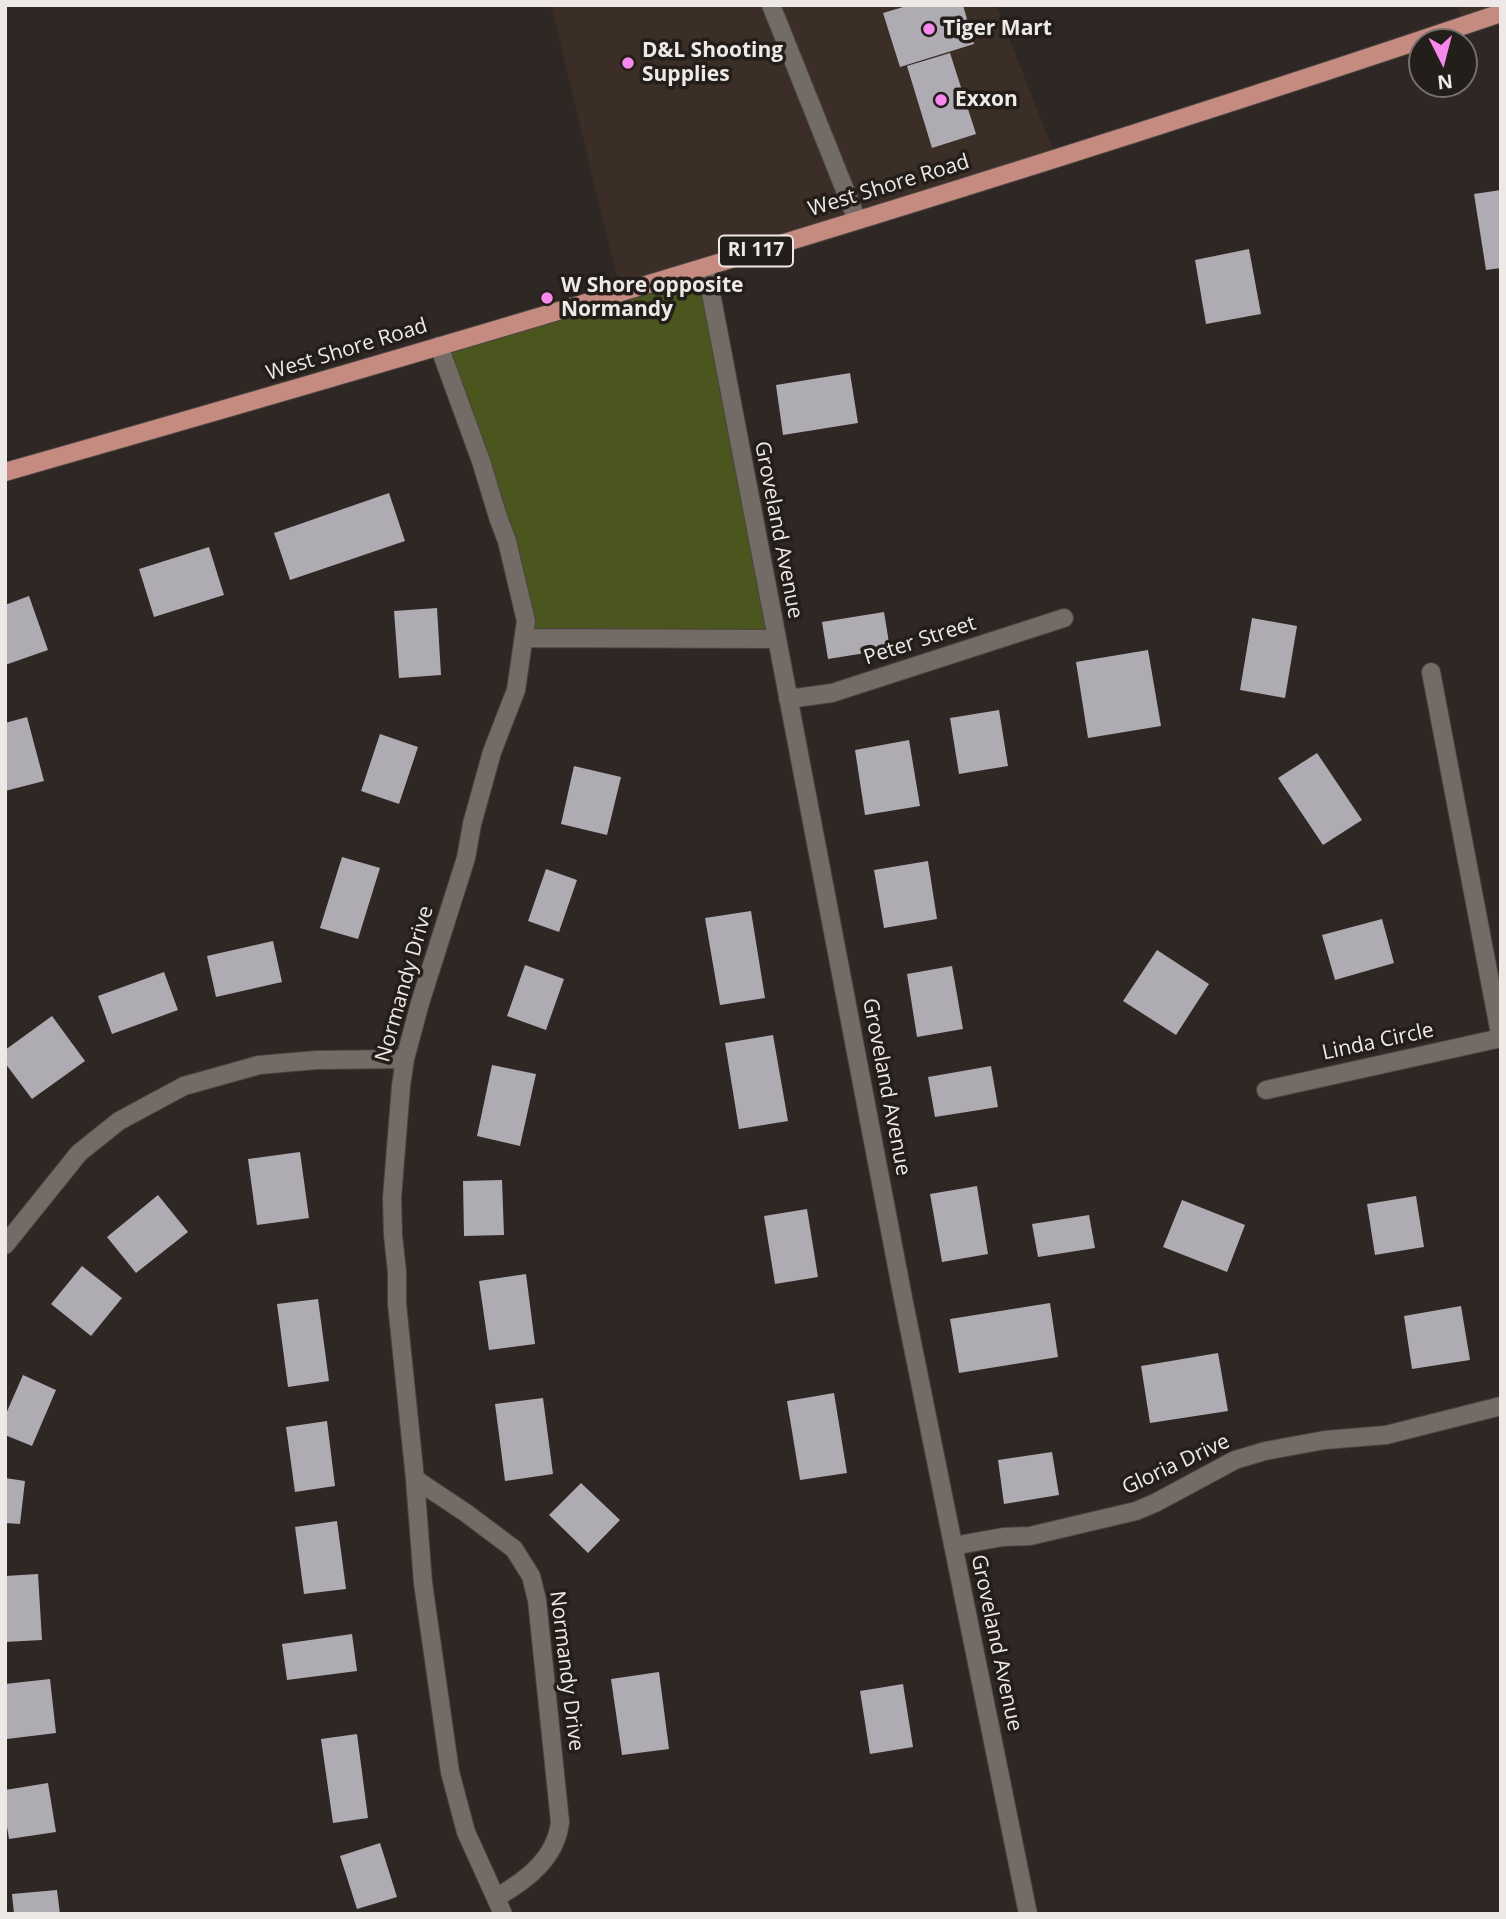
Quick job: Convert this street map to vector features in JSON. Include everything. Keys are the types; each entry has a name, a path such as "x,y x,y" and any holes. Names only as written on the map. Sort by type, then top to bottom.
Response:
{"main road":[{"name":"West Shore Road","path":"5,472 706,267 1344,66 1501,13"}],"street":[{"path":"771,5 857,220"},
{"name":"Groveland Avenue","path":"706,267 903,1298 1028,1914"},
{"name":"Normandy Drive","path":"415,1479 514,1549 531,1576 537,1600 560,1822 553,1850 500,1906 466,1832 450,1772 423,1583 397,1304 393,1223 398,1116 405,1059 466,858 472,824 492,752 516,690 526,621 507,541 439,346"},
{"name":"Peter Street","path":"788,699 832,693 1064,618"},
{"path":"524,638 775,639"},
{"path":"1431,673 1501,1039"},
{"name":"Linda Circle","path":"1266,1090 1501,1039"},
{"path":"5,1245 79,1153 119,1121 184,1086 260,1065 317,1060 405,1059"},
{"name":"Gloria Drive","path":"953,1546 1003,1537 1030,1536 1136,1511 1236,1460 1265,1451 1325,1440 1386,1435 1501,1406"}],"shaded area":[{"path":"551,5 996,5 1056,157 620,291"},
{"path":"1457,5 1501,5 1466,27"}],"green space":[{"path":"699,272 771,644 528,640 508,547 441,355"}],"building":[{"name":"Tiger Mart","path":"910,5 963,5 974,44 900,67 883,13"},
{"name":"Exxon","path":"950,53 976,134 932,148 907,66"},
{"path":"1501,190 1501,268 1486,270 1474,194"},
{"path":"1249,249 1261,314 1206,324 1195,260"},
{"path":"850,373 858,423 783,435 776,385"},
{"path":"389,493 405,541 290,580 274,533"},
{"path":"209,547 224,595 154,617 139,569"},
{"path":"29,596 48,650 5,665 5,605"},
{"path":"437,608 441,675 399,678 394,611"},
{"path":"884,612 890,649 828,659 822,622"},
{"path":"1252,618 1297,626 1285,698 1240,690"},
{"path":"1148,650 1161,726 1088,738 1076,662"},
{"path":"999,710 1008,766 959,774 950,718"},
{"path":"27,717 44,781 5,791 5,723"},
{"path":"380,734 418,747 399,804 361,791"},
{"path":"909,740 920,806 865,815 855,750"},
{"path":"1317,753 1362,820 1323,845 1278,778"},
{"path":"574,766 621,777 607,835 561,824"},
{"path":"342,857 380,868 358,939 320,928"},
{"path":"928,861 937,919 884,928 874,870"},
{"path":"546,869 577,880 559,932 528,921"},
{"path":"751,911 765,998 720,1005 705,918"},
{"path":"1382,919 1394,963 1335,980 1322,935"},
{"path":"273,941 282,982 216,997 207,956"},
{"path":"1157,950 1209,984 1176,1035 1123,1001"},
{"path":"525,965 564,979 546,1030 507,1016"},
{"path":"952,966 963,1029 917,1037 907,974"},
{"path":"164,972 178,1010 112,1034 98,996"},
{"path":"52,1016 85,1061 32,1099 5,1063 5,1050"},
{"path":"773,1035 788,1121 739,1129 725,1043"},
{"path":"492,1065 536,1074 520,1146 477,1136"},
{"path":"991,1066 998,1107 935,1117 928,1077"},
{"path":"300,1152 309,1218 257,1225 248,1159"},
{"path":"502,1180 504,1235 464,1236 463,1181"},
{"path":"977,1186 988,1254 942,1262 930,1194"},
{"path":"158,1195 188,1232 136,1273 107,1237"},
{"path":"1416,1196 1424,1247 1375,1255 1367,1204"},
{"path":"1182,1200 1245,1225 1227,1272 1163,1247"},
{"path":"807,1209 818,1277 775,1284 764,1216"},
{"path":"1089,1215 1095,1248 1038,1257 1032,1224"},
{"path":"82,1266 122,1298 91,1336 51,1304"},
{"path":"526,1274 535,1344 489,1350 479,1281"},
{"path":"318,1299 329,1381 288,1387 277,1304"},
{"path":"1050,1303 1058,1357 959,1373 950,1319"},
{"path":"1461,1306 1470,1360 1412,1369 1404,1316"},
{"path":"1218,1353 1228,1411 1150,1423 1141,1366"},
{"path":"23,1375 56,1390 32,1446 5,1435 5,1416"},
{"path":"834,1393 847,1473 800,1480 787,1401"},
{"path":"543,1398 553,1474 505,1481 495,1404"},
{"path":"327,1421 335,1486 295,1492 286,1427"},
{"path":"1052,1452 1059,1495 1004,1504 998,1460"},
{"path":"5,1478 25,1481 20,1524 5,1523"},
{"path":"581,1483 620,1520 588,1553 549,1515"},
{"path":"337,1521 346,1589 304,1594 295,1527"},
{"path":"38,1574 42,1640 5,1642 5,1576"},
{"path":"352,1634 357,1671 287,1680 282,1644"},
{"path":"659,1672 669,1749 622,1755 611,1679"},
{"path":"50,1679 56,1733 7,1739 5,1684"},
{"path":"903,1684 913,1747 870,1754 860,1691"},
{"path":"357,1734 368,1818 333,1823 321,1739"},
{"path":"48,1783 56,1832 9,1839 5,1790"},
{"path":"380,1843 397,1897 357,1909 340,1856"},
{"path":"57,1890 60,1914 14,1914 12,1894"}],"place":[{"name":"Tiger Mart","path":"929,29"},
{"name":"D&L Shooting Supplies","path":"628,63"},
{"name":"Exxon","path":"941,100"},
{"name":"W Shore opposite Normandy","path":"547,298"}]}
